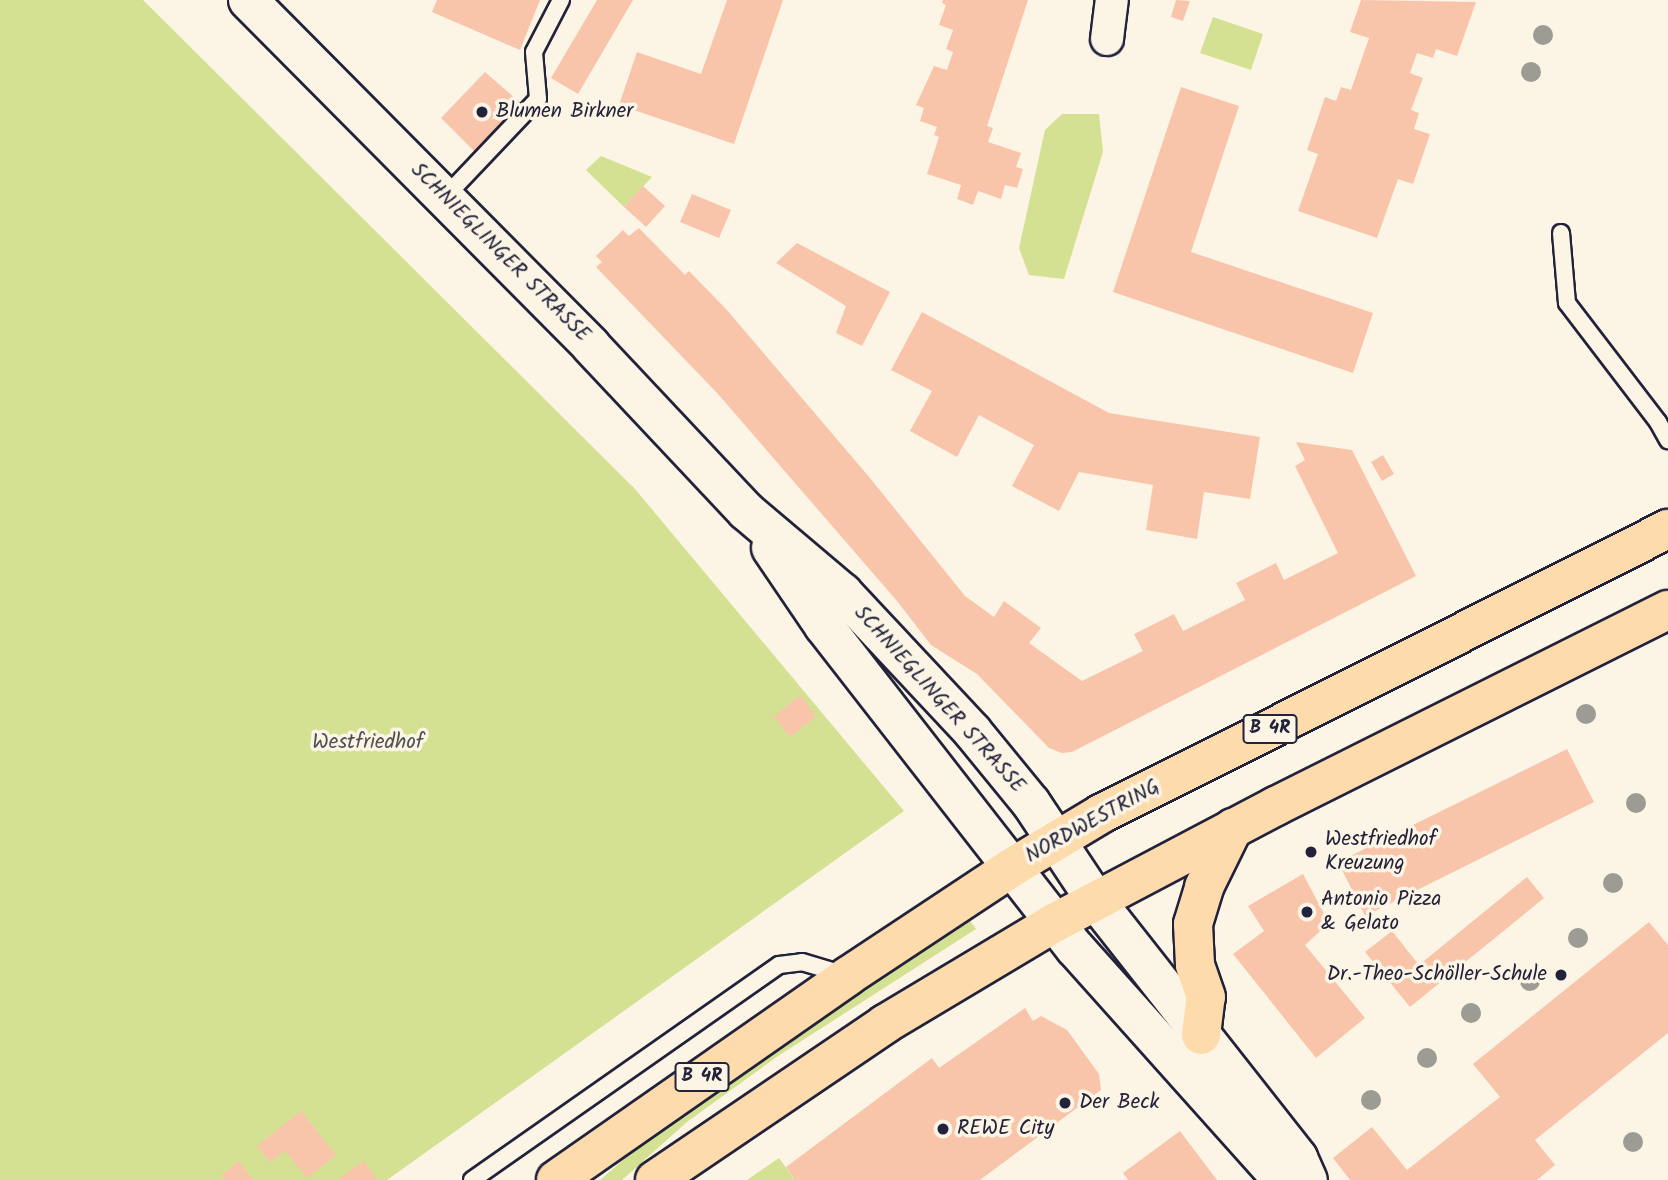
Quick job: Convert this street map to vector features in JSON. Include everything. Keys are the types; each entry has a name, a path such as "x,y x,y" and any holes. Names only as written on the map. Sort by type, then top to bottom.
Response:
{"main road":[{"name":"SCHNIEGLINGER STRASSE","path":"248,0 445,197 746,511 853,603 999,761 1096,901 1298,1158 1308,1180"},
{"name":"SCHNIEGLINGER STRASSE","path":"746,511 824,626 1054,923 1177,1064 1278,1175 1287,1180"},
{"name":"NORDWESTRING","path":"556,1180 848,976 1056,841 1124,803 1668,529"},
{"name":"B 4R","path":"656,1180 886,1024 1054,923 1233,828 1668,610"},
{"path":"1201,1035 1206,997 1194,958 1193,924 1204,887 1233,828"}],"street":[{"path":"1107,39 1112,0"}],"lane":[{"path":"445,197 538,99 534,52 561,0"},
{"path":"1560,233 1567,303 1658,422 1668,440"},
{"path":"472,1180 779,965 802,962 848,976"}],"green space":[{"name":"Westfriedhof","path":"0,0 143,0 635,489 904,811 387,1180 0,1180"},
{"path":"1213,17 1263,34 1251,70 1200,53"},
{"path":"1062,114 1099,114 1103,152 1064,279 1029,275 1019,248 1045,130"},
{"path":"601,156 652,177 624,207 586,170"},
{"path":"966,915 976,929 778,1056 687,1122 622,1180 600,1180 659,1129"},
{"path":"779,1158 795,1180 747,1180"}],"building":[{"path":"437,0 540,0 520,50 432,12"},
{"path":"597,0 633,0 578,94 551,78"},
{"path":"727,0 783,0 734,144 619,105 637,52 701,74"},
{"path":"943,0 1028,0 987,126 993,128 988,142 1021,153 1016,167 1023,169 1017,188 1005,185 1001,199 978,191 973,205 957,199 961,185 927,174 939,137 934,135 937,127 920,121 924,108 916,105 934,66 947,70 953,52 946,49 953,30 939,25 946,5 942,3"},
{"path":"1176,0 1190,1 1183,21 1171,17"},
{"path":"1361,0 1476,2 1457,56 1436,49 1433,58 1417,53 1410,73 1423,78 1411,110 1419,113 1414,129 1430,134 1413,184 1398,179 1377,238 1298,211 1318,154 1307,150 1325,97 1336,101 1341,87 1351,90 1369,38 1350,32"},
{"name":"Blumen Birkner","path":"485,72 523,105 476,153 441,118"},
{"path":"1181,87 1239,106 1191,252 1373,313 1353,373 1113,292"},
{"path":"643,186 665,206 646,227 624,207"},
{"path":"692,194 731,210 719,238 680,222"},
{"path":"639,228 685,275 689,271 726,309 870,478 965,596 994,617 1004,601 1041,628 1029,643 1082,681 1143,651 1134,634 1174,614 1183,631 1245,600 1236,583 1276,563 1284,580 1338,553 1295,466 1305,460 1296,442 1352,450 1416,576 1072,752 1062,753 1049,748 977,674 931,645 897,601 718,394 596,267 602,262 596,256 623,230 629,236"},
{"path":"797,243 890,292 862,346 836,333 846,306 776,263"},
{"path":"922,312 1109,413 1260,437 1250,499 1204,492 1197,539 1146,530 1153,485 1079,472 1059,511 1012,486 1034,445 979,415 957,457 910,431 932,391 891,370"},
{"path":"1383,455 1394,474 1382,481 1371,462"},
{"path":"800,695 816,716 790,737 774,717"},
{"path":"1567,749 1594,802 1365,916 1338,862"},
{"path":"1303,874 1329,923 1305,945 1365,1018 1316,1058 1233,954 1264,931 1248,906"},
{"path":"1527,877 1544,898 1410,1007 1365,952 1392,931 1419,965"},
{"path":"1649,922 1668,945 1668,1033 1535,1140 1555,1165 1537,1180 1350,1180 1333,1158 1372,1127 1407,1170 1500,1097 1473,1064"},
{"name":"REWE City","path":"1025,1008 1033,1021 1041,1016 1067,1030 1099,1074 1101,1090 980,1180 795,1180 786,1167 932,1058 939,1068"},
{"path":"301,1111 336,1155 307,1178 285,1151 270,1162 257,1146"},
{"path":"1180,1131 1217,1180 1128,1180 1123,1173"},
{"path":"239,1161 253,1180 225,1180 221,1175"},
{"path":"364,1161 377,1180 337,1180"}],"place":[{"name":"Blumen Birkner","path":"482,112"},
{"name":"Westfriedhof Kreuzung","path":"1311,852"},
{"name":"Antonio Pizza & Gelato","path":"1307,912"},
{"name":"Dr.-Theo-Schöller-Schule","path":"1561,975"},
{"name":"Der Beck","path":"1065,1103"},
{"name":"REWE City","path":"943,1129"}]}
